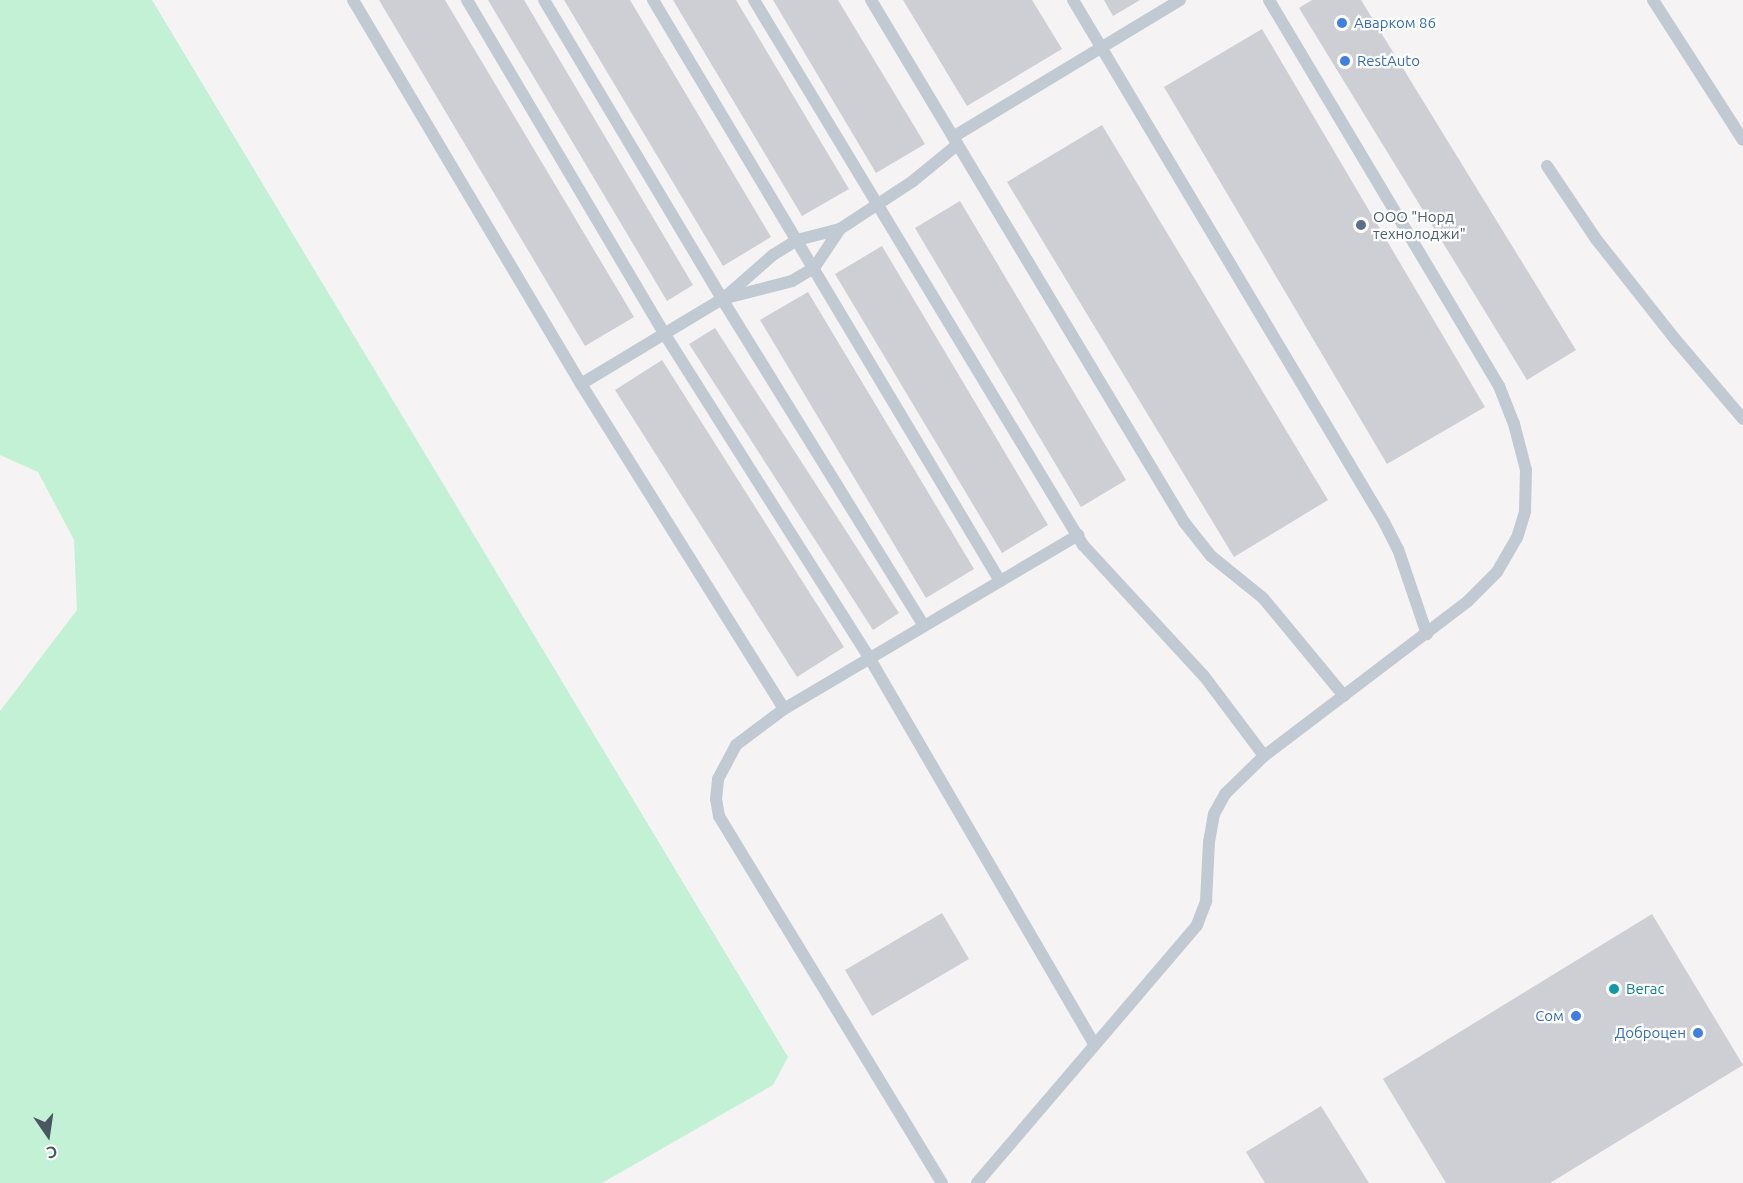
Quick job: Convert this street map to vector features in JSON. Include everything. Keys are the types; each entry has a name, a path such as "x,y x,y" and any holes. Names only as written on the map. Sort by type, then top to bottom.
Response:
{"lane":[{"path":"353,0 581,384 784,709"},
{"path":"467,0 664,333 870,659 1094,1044"},
{"path":"544,0 722,299 924,626"},
{"path":"653,0 1000,581"},
{"path":"753,0 1083,545 1204,676 1264,756"},
{"path":"872,0 1184,522 1211,556 1263,598 1344,696"},
{"path":"1073,0 1384,522 1398,549 1427,634"},
{"path":"581,384 722,299 773,255 797,240 840,230 876,206 955,141 1101,47 1180,0"},
{"path":"977,1183 1197,925 1206,901 1209,842 1214,814 1225,794 1264,756 1468,601 1497,572 1517,538 1525,512 1526,470 1514,424 1499,386 1269,0"},
{"path":"1653,0 1743,140"},
{"path":"1547,166 1603,248 1675,339 1743,419"},
{"path":"722,299 792,281 814,268 840,230"},
{"path":"942,1183 719,816 718,779 726,761 744,738 784,709 1078,535"}],"green space":[{"path":"0,0 152,0 788,1057 773,1085 602,1183 0,1183 0,711 77,610 74,540 38,472 0,455"}],"building":[{"path":"379,0 445,0 634,317 585,346"},
{"path":"488,0 524,0 693,285 667,301"},
{"path":"564,0 630,0 771,237 723,266"},
{"path":"673,0 736,0 849,189 802,216"},
{"path":"773,0 838,0 925,144 876,173"},
{"path":"903,0 1032,0 1062,49 967,106"},
{"path":"1104,0 1140,0 1113,16"},
{"path":"1312,0 1361,0 1576,350 1527,380 1299,8"},
{"path":"1262,29 1485,407 1387,464 1164,87"},
{"path":"1102,125 1328,500 1234,557 1007,182"},
{"path":"960,201 1126,480 1081,507 915,228"},
{"path":"882,246 1048,525 1002,553 835,274"},
{"path":"808,292 974,569 926,598 760,320"},
{"path":"715,328 899,613 873,630 689,344"},
{"path":"662,360 844,647 797,677 615,390"},
{"path":"942,913 969,959 872,1016 845,970"},
{"name":"Вегас","path":"1652,914 1743,1065 1550,1183 1446,1183 1383,1079"},
{"path":"1321,1106 1369,1183 1265,1183 1246,1152"}],"place":[{"name":"Аварком 86","path":"1342,23"},
{"name":"RestAuto","path":"1345,61"},
{"name":"ООО \"Норд технолоджи\"","path":"1361,225"},
{"name":"Вегас","path":"1614,989"},
{"name":"Сом","path":"1576,1016"},
{"name":"Доброцен","path":"1698,1033"}]}
